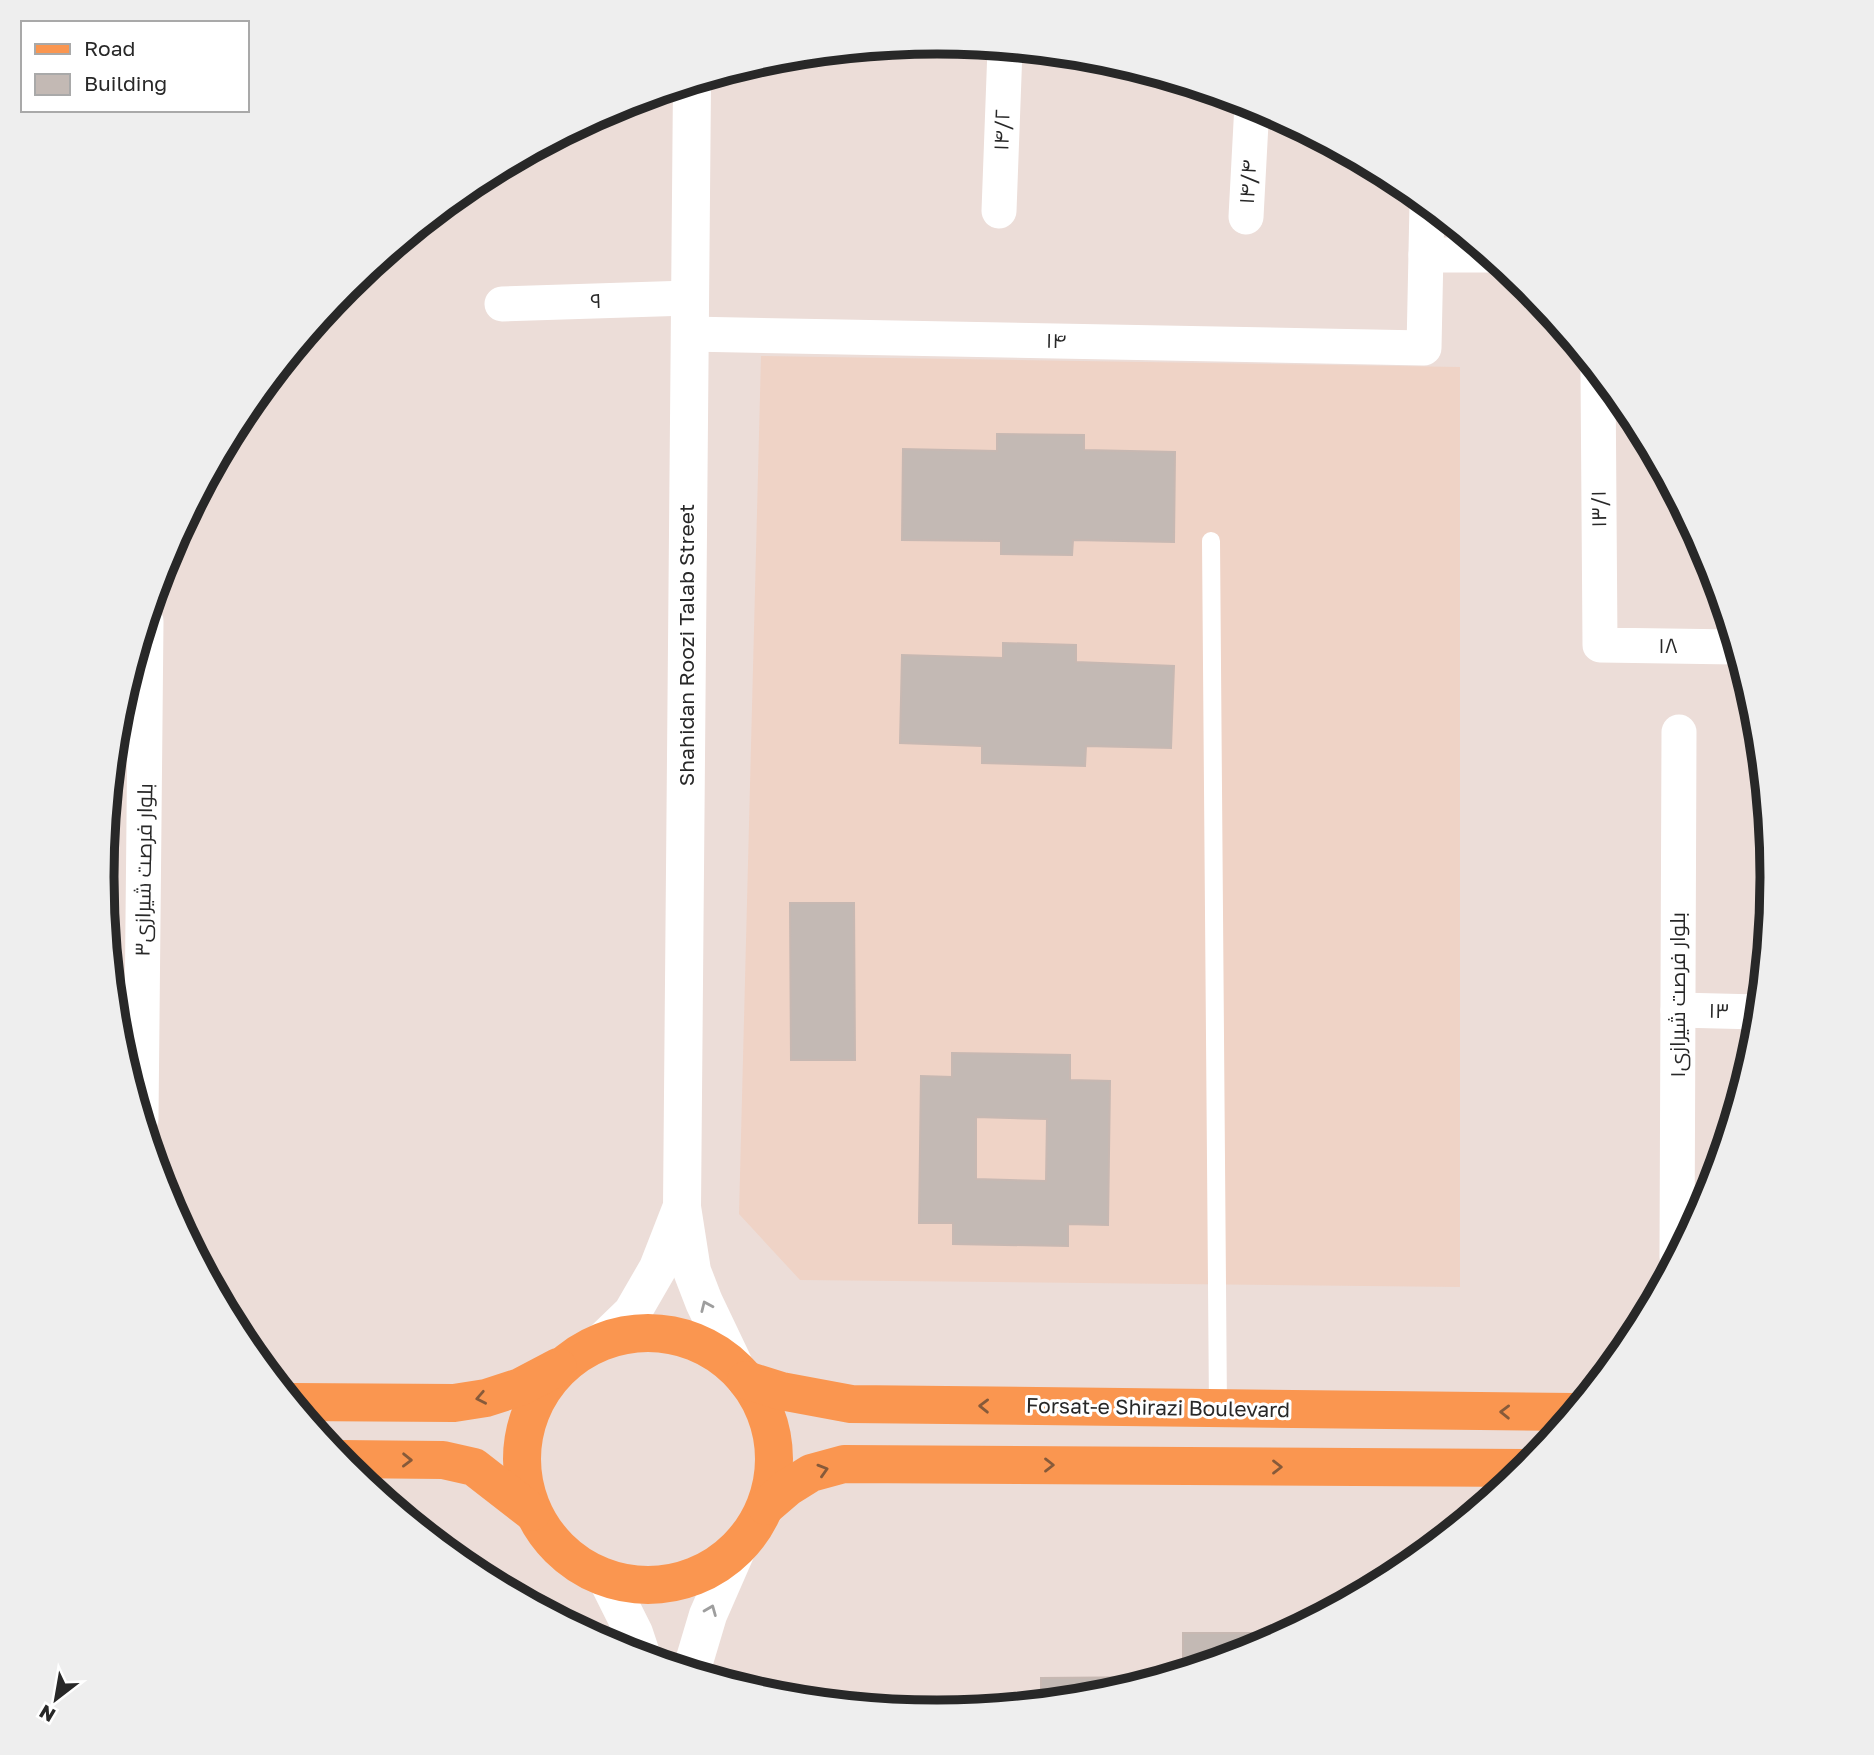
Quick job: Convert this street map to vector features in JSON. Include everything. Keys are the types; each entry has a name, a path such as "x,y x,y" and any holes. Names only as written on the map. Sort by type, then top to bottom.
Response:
{"main road":[{"path":"650,1333 695,1342 716,1353 740,1374 762,1405 772,1433 775,1462 766,1506 752,1532 736,1551 698,1576 653,1586 607,1579 583,1568 562,1553 545,1534 533,1511 524,1486 521,1461 524,1432 534,1403 546,1383 566,1363 604,1340 650,1333"},
{"path":"303,1402 454,1403 486,1398 520,1387 566,1363"},
{"name":"Forsat-e Shirazi Boulevard","path":"740,1374 816,1398 851,1404 1563,1412"},
{"path":"354,1459 443,1460 474,1467 533,1511"},
{"path":"766,1506 811,1473 844,1464 1510,1468"}],"street":[{"name":"۱۴/۲","path":"999,211 1004,57"},
{"name":"Shahidan Roozi Talab Street","path":"692,92 682,1207 692,1271 704,1302 740,1374"},
{"name":"۱۴/۴","path":"1246,217 1251,117"},
{"path":"1427,216 1426,255 1475,255"},
{"name":"۱۴","path":"689,316 1424,348 1426,255"},
{"name":"۹","path":"502,304 689,316"},
{"name":"۱۳/۱","path":"1598,387 1600,645"},
{"name":"۱۸","path":"1600,645 1727,646"},
{"name":"۳بلوار فرصت شیرازی","path":"141,1088 146,651"},
{"name":"۱بلوار فرصت شیرازی","path":"1677,1238 1679,732"},
{"name":"۱۳","path":"1678,1010 1748,1012"},
{"name":"Shahidan Roozi Talab Street","path":"604,1340 632,1313 658,1268 682,1207"},
{"path":"694,1664 708,1615 736,1551"},
{"path":"607,1579 638,1644"}],"lane":[{"path":"1211,541 1218,1409"}],"shaded area":[{"path":"761,356 1460,367 1460,1287 800,1280 739,1214"}],"building":[{"path":"997,434 1084,435 1084,450 1175,452 1174,542 1073,540 1072,555 1001,554 1001,541 902,540 903,449 997,451"},
{"path":"1003,643 1076,645 1076,662 1174,666 1171,748 1086,746 1085,766 982,763 982,746 900,743 902,655 1003,658"},
{"path":"790,903 854,903 855,1060 791,1060"},
{"path":"952,1053 1070,1055 1070,1080 1110,1081 1108,1225 1068,1224 1068,1246 953,1244 953,1223 919,1223 921,1076 952,1077","holes":["976,1117 1047,1119 1046,1181 976,1179"]},
{"path":"1183,1633 1263,1633 1202,1657 1183,1663"},
{"path":"1131,1677 1041,1694 1041,1678"}]}
